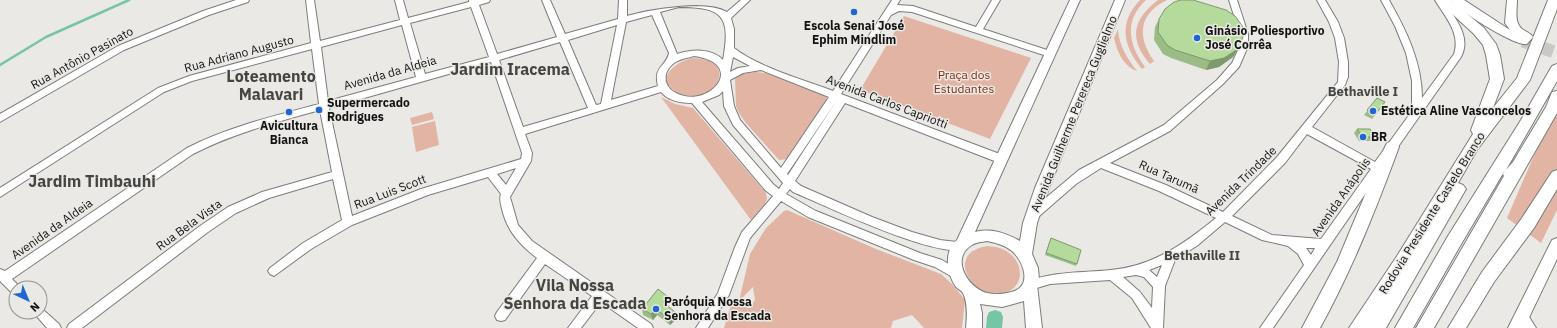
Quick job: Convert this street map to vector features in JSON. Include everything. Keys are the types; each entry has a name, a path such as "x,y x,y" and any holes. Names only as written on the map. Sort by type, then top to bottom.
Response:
{"highway":[{"path":"1443,0 1479,31 1489,44 1493,55 1497,79 1472,146 1462,183"},
{"path":"1522,80 1554,0"},
{"name":"Rodovia Presidente Castelo Branco","path":"1377,328 1522,80 1557,24"},
{"path":"1404,328 1467,219 1526,124 1557,69"},
{"name":"Rodovia Presidente Castelo Branco","path":"1358,328 1403,261 1472,146 1522,80"},
{"path":"1425,328 1553,108 1557,96"},
{"path":"1311,328 1343,266 1392,147"},
{"path":"1467,219 1518,166"},
{"path":"1457,328 1488,277 1528,223 1557,176"}],"main road":[{"path":"1030,285 1019,296 1001,302 982,298 970,292 960,282 954,265 955,257 962,245 1075,0"},
{"name":"Avenida Guilherme Perereca Guglielmo","path":"1025,253 1042,188 1120,0"},
{"path":"1456,0 1500,30 1526,39 1511,23 1512,0"},
{"path":"962,245 976,237 992,236 1010,241 1025,253 1032,269 1030,285 1035,324"},
{"path":"1522,324 1556,248"},
{"path":"970,292 975,313 974,328"}],"street":[{"name":"Rua Antônio Pasinato","path":"0,118 121,48 199,16 246,0"},
{"path":"310,0 318,45 324,105 336,174 348,222"},
{"path":"399,0 421,78"},
{"name":"Rua Adriano Augusto","path":"0,193 161,90 189,79 473,2 486,0"},
{"path":"546,0 593,109"},
{"path":"605,106 622,21 623,0"},
{"path":"746,0 727,16 731,30 730,50 726,77 722,87 714,94 695,100 676,98 663,88 660,81 664,66 672,60 691,53 707,55 720,62 726,77 729,106 733,118 785,179 802,192 911,236 940,244 962,245"},
{"path":"702,328 719,303 743,241 780,196 785,179 839,97 896,0"},
{"path":"906,0 907,4 912,9"},
{"path":"978,30 996,0"},
{"path":"1037,211 1072,181 1167,128 1220,82 1236,64 1244,46 1244,34 1233,0"},
{"path":"1385,0 1407,42 1412,57 1418,96 1416,113"},
{"name":"Avenida Anápolis","path":"1266,328 1309,264 1416,113 1442,79 1462,48 1462,41 1459,33 1440,0"},
{"name":"Avenida Trindade","path":"1030,285 1050,279 1112,275 1136,270 1171,257 1194,242 1224,217 1281,160 1342,83 1344,75 1338,35 1335,25 1322,1"},
{"path":"473,2 527,153 526,162 506,193"},
{"name":"Avenida da Aldeia","path":"6,282 201,144 244,128 494,58 679,4 700,3 715,8 727,16"},
{"path":"888,13 897,8 912,9 1050,54"},
{"path":"655,11 673,53 672,60"},
{"name":"Avenida Carlos Capriotti","path":"730,50 739,57 764,68 1001,159"},
{"name":"Avenida Carlos Capriotti","path":"726,77 746,68 764,68"},
{"path":"519,132 663,88"},
{"path":"695,100 769,187 780,196 812,214 938,264 956,274"},
{"path":"1307,129 1377,168"},
{"name":"Rua Tarumã","path":"1120,154 1119,164 1127,173"},
{"name":"Rua Luis Scott","path":"274,271 307,246 348,222 420,194 526,162"},
{"name":"Rua Tarumã","path":"1101,164 1127,173 1260,235 1288,241 1324,244"},
{"path":"490,172 506,193 507,213 510,222 522,239 544,257 647,328"},
{"name":"Rua Bela Vista","path":"73,328 186,242 232,210 266,195 336,174"},
{"name":"Rua Tarumã","path":"1288,241 1308,257 1309,264"},
{"path":"501,316 544,257"},
{"path":"1156,326 1159,286 1171,257"},
{"path":"1032,269 1050,279"},
{"path":"1136,270 1148,274 1159,286"},
{"path":"1112,275 1136,295 1156,326"},
{"path":"574,328 599,296"},
{"path":"47,320 55,328"}],"green space":[{"path":"1140,0 1146,0 1134,16 1131,32 1135,50 1145,67 1142,69 1131,52 1127,43 1126,34 1128,17"},
{"path":"1158,0 1167,0 1150,12 1143,27 1145,43 1148,52 1154,61 1150,64 1138,46 1136,30 1143,14"},
{"name":"Praça dos Estudantes","path":"904,16 1031,58 990,139 860,90"},
{"path":"1118,29 1124,52 1137,71 1128,66 1121,58 1114,38"},
{"path":"692,58 708,60 717,66 719,74 717,82 711,89 701,94 690,96 677,92 670,87 667,82 667,77 673,67"},
{"path":"756,72 771,74 825,95 827,99 787,159 779,160 746,123 736,106 735,79 741,74"},
{"path":"661,97 675,104 693,108 766,193 767,199 764,205 751,220"},
{"path":"432,112 434,119 412,125 410,118"},
{"path":"1557,113 1557,210 1541,243 1507,218 1536,151"},
{"path":"435,121 439,145 416,152 412,127"},
{"path":"787,210 876,249 941,274 953,285 965,300 962,328 924,328 912,315 893,321 891,328 724,328 731,305 750,308 755,300 753,287 739,301 750,254 766,228"},
{"path":"988,246 997,247 1004,250 1017,262 1020,272 1018,283 1009,291 996,294 985,292 975,285 968,277 965,267 967,258 974,250"}],"building":[{"name":"Ginásio Poliesportivo José Corrêa","path":"1181,0 1193,0 1226,10 1235,16 1243,27 1243,37 1238,49 1224,58 1210,61 1175,50 1167,45 1158,32 1159,19 1165,9 1174,2"},
{"name":"Estética Aline Vasconcelos","path":"1377,98 1385,102 1375,115 1367,110"},
{"path":"1357,129 1370,129 1375,137 1363,137"},
{"path":"1051,238 1081,250 1077,264 1046,253"},
{"path":"658,289 668,297 663,302 675,312 669,319 656,309 651,314 642,309"}],"waterway":[{"path":"0,65 46,37 129,0"},
{"path":"994,328 995,317"}],"tunnel":[{"path":"1523,41 1557,53"}],"place":[{"name":"Escola Senai José Ephim Mindlim","path":"854,12"},
{"name":"Ginásio Poliesportivo José Corrêa","path":"1197,38"},
{"name":"Supermercado Rodrigues","path":"319,110"},
{"name":"Estética Aline Vasconcelos","path":"1373,111"},
{"name":"Avicultura Bianca","path":"289,112"},
{"name":"BR","path":"1363,137"},
{"name":"Paróquia Nossa Senhora da Escada","path":"656,309"}],"district":[{"name":"Jardim Iracema","path":"510,69"},
{"name":"Loteamento Malavari","path":"271,85"},
{"name":"Bethaville I","path":"1363,91"},
{"name":"Jardim Timbauhi","path":"92,181"},
{"name":"Bethaville II","path":"1202,255"},
{"name":"Vila Nossa Senhora da Escada","path":"575,294"}]}
